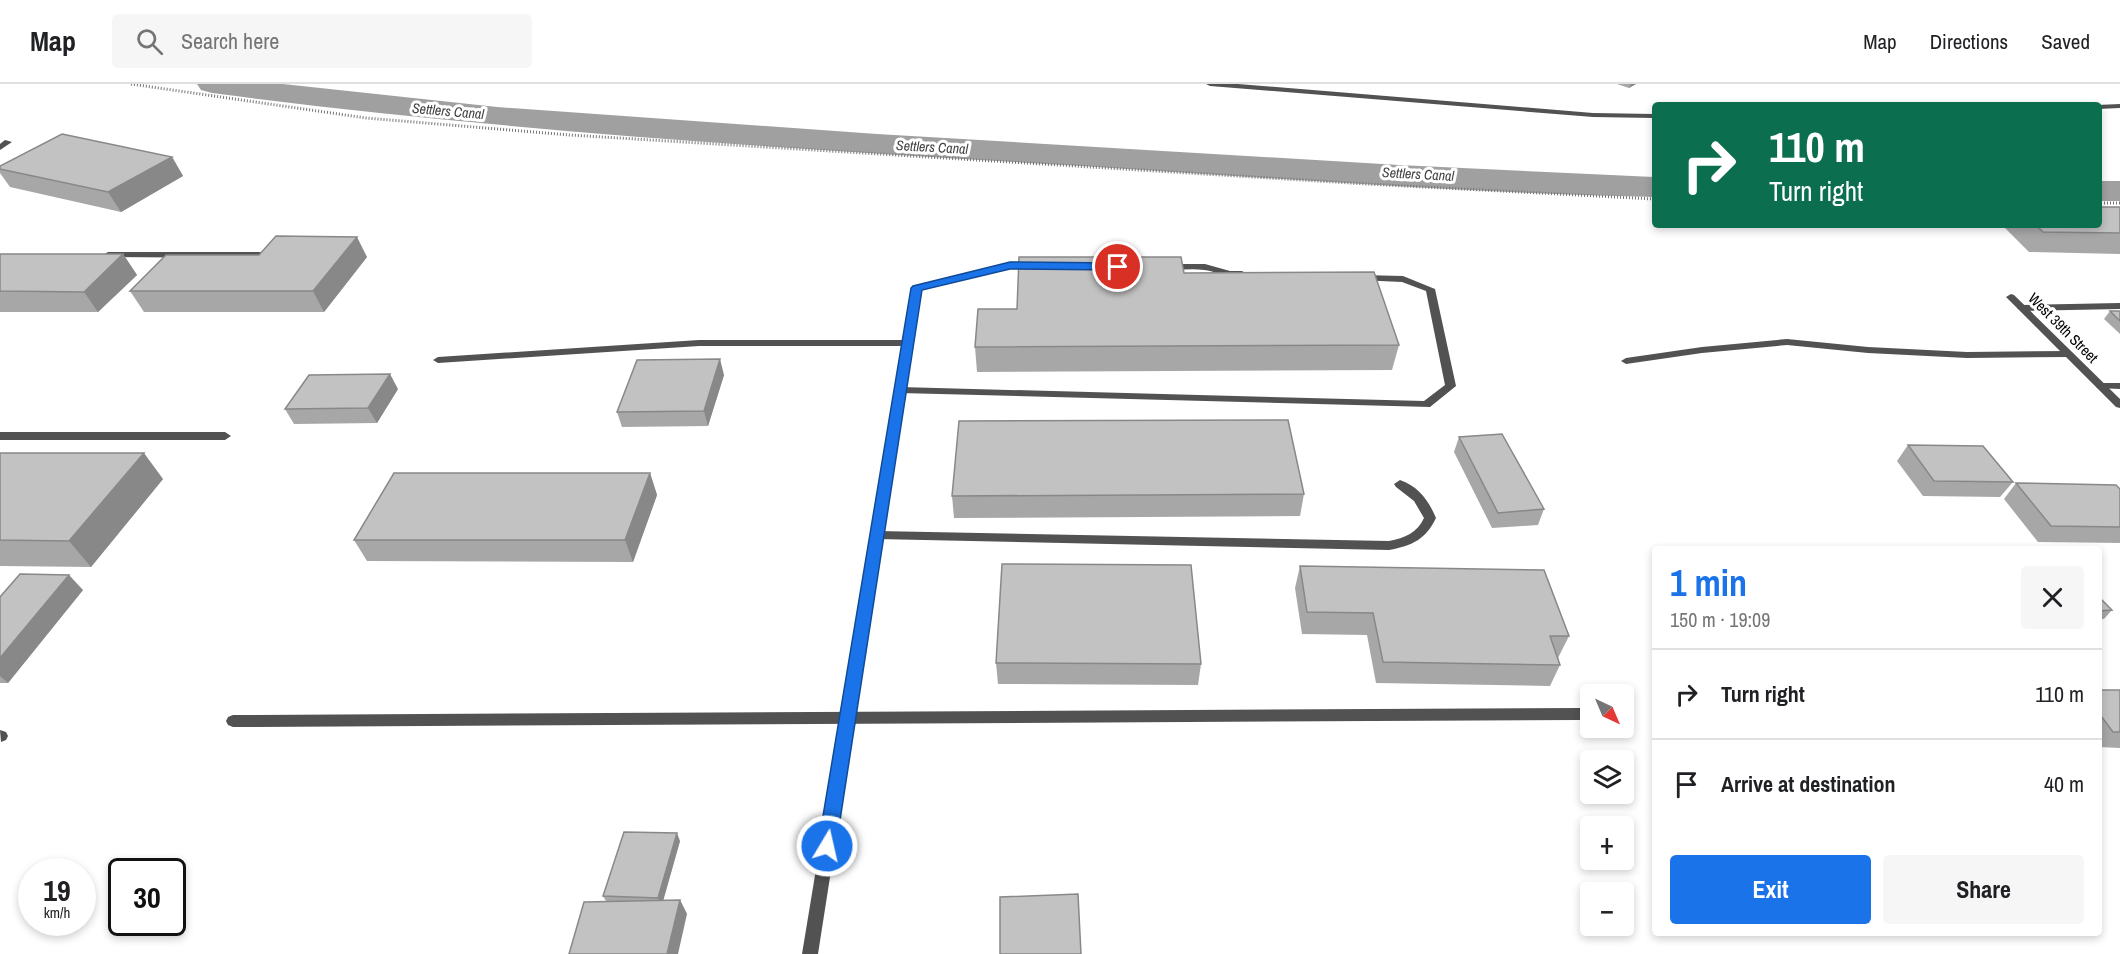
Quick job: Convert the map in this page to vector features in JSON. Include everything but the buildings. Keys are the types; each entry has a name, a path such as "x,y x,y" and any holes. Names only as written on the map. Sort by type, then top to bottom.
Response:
{"street":[{"path":"1210,84 1593,115 1652,116"},
{"path":"2102,107 2120,106"},
{"path":"0,148 8,142"},
{"path":"93,255 269,255"},
{"path":"810,954 917,288 1010,266 1044,266"},
{"path":"1159,267 1205,267 1230,274 1253,274"},
{"path":"900,390 1426,405 1451,386 1430,289 1403,279 1345,277"},
{"name":"West 39th Street","path":"2011,297 2120,405"},
{"path":"2022,308 2120,306"},
{"path":"1626,361 1702,350 1787,342 1868,350 1967,355 2069,354"},
{"path":"438,360 699,343 907,343"},
{"path":"2101,386 2120,386"},
{"path":"0,436 225,436"},
{"path":"877,535 1369,546 1402,544 1419,536 1430,518 1425,505 1416,494 1400,484"},
{"path":"232,721 848,716 1580,714"}],"path":[{"path":"131,84 366,118 570,135 1332,182 1652,199"},
{"path":"2102,203 2120,203"}],"waterway":[{"name":"Settlers Canal","path":"212,84 401,107 687,131 1313,170 1652,187"},
{"name":"Settlers Canal","path":"2102,191 2120,191"}],"route":[{"path":"827,846 917,288 1010,266 1118,267"}]}
